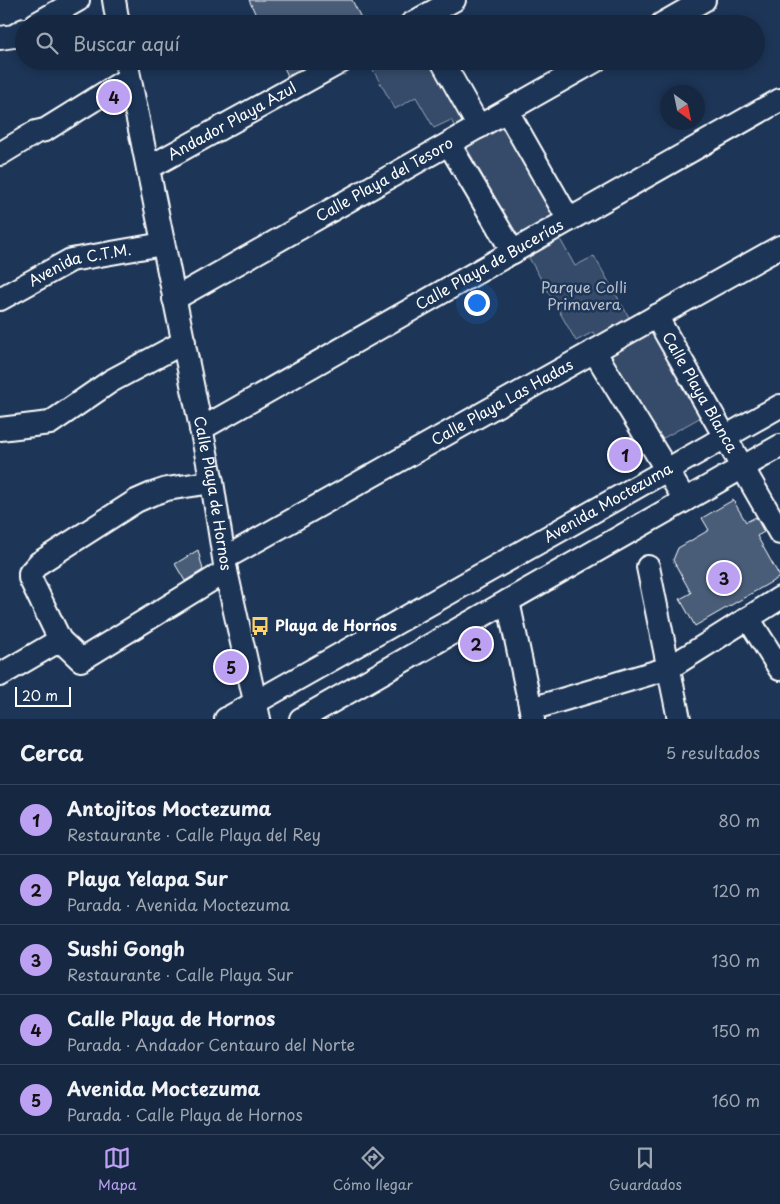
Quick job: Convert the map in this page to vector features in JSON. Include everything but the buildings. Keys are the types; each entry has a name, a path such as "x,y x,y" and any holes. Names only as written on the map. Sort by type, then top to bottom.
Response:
{"street":[{"path":"52,15 78,0"},
{"path":"428,15 454,0"},
{"path":"678,15 704,0"},
{"path":"0,38 15,35"},
{"path":"0,154 36,132 45,130 127,70"},
{"name":"Calle Playa de Hornos","path":"128,70 212,482 225,565 257,711"},
{"name":"Andador Playa Azul","path":"148,168 326,70"},
{"path":"447,70 479,127"},
{"name":"Calle Playa del Tesoro","path":"174,299 579,70"},
{"name":"Calle Playa de Bucerías","path":"201,429 780,100"},
{"path":"507,111 569,220"},
{"path":"449,144 513,252"},
{"name":"Avenida C.T.M.","path":"0,299 70,260 163,244"},
{"name":"Calle Playa Las Hadas","path":"60,640 82,660 225,565 594,351 780,247"},
{"name":"Calle Playa Blanca","path":"656,316 780,533"},
{"path":"0,429 50,423 111,381 184,342"},
{"path":"594,351 685,500"},
{"name":"Avenida Moctezuma","path":"226,719 257,711 780,406"},
{"path":"300,719 780,446"},
{"path":"0,676 60,640 30,573 40,563 136,501 167,489 212,482"},
{"path":"648,567 679,719"},
{"path":"508,601 532,714 669,668 780,598"},
{"path":"748,618 780,669"}],"green space":[{"name":"Parque Colli Primavera","path":"373,70 459,70 492,130 509,121 571,232 560,239 575,266 594,256 638,333 652,325 703,416 658,441 593,332 576,341 451,120 434,128 416,97 395,109"}],"place":[{"name":"Calle Playa de Hornos","path":"114,97"},
{"name":"Antojitos Moctezuma","path":"625,455"},
{"name":"Sushi Gongh","path":"724,578"},
{"name":"Playa de Hornos","path":"260,626"},
{"name":"Playa Yelapa Sur","path":"476,644"},
{"name":"Avenida Moctezuma","path":"231,667"}]}
